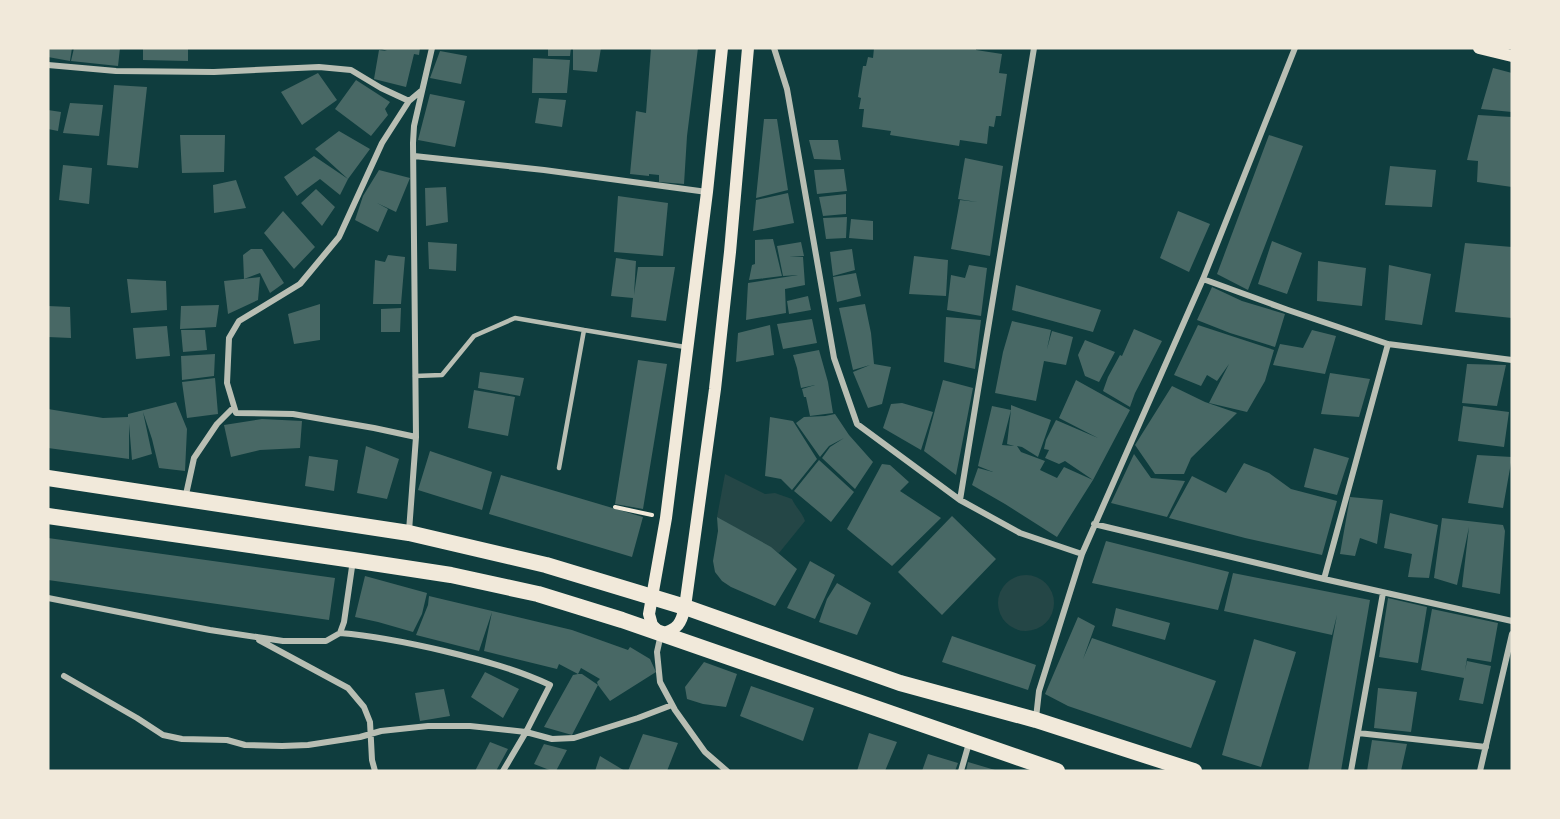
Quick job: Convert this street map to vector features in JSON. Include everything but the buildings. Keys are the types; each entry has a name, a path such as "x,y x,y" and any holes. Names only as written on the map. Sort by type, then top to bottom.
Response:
{"highway":[{"path":"48,478 409,533 546,565 685,607 900,683 1036,720 1194,771"},
{"path":"48,516 451,575 538,594 622,620 1057,771"}],"main road":[{"path":"722,48 688,348 666,518 649,614 652,625 661,634 672,631 680,624 685,607 715,389 748,48"},
{"path":"1479,48 1512,56"},
{"path":"1506,48 1512,51"}],"street":[{"path":"409,533 416,437 414,126 432,48"},
{"path":"774,48 787,89 834,358 857,424 960,500 1020,533 1082,554"},
{"path":"960,500 1034,48"},
{"path":"1036,720 1039,691 1082,554 1203,279 1294,48"},
{"path":"48,64 116,71 214,72 319,67 351,70 409,101"},
{"path":"416,437 293,414 236,413 227,383 230,338 239,321 300,284 339,237 382,143 409,101 421,91"},
{"path":"414,156 707,192"},
{"path":"1203,279 1388,344 1512,360"},
{"path":"1324,579 1388,344"},
{"path":"185,499 194,458 213,429 234,407"},
{"path":"1094,524 1383,593 1512,621"},
{"path":"340,633 344,622 353,560"},
{"path":"1352,771 1383,593"},
{"path":"48,598 176,624 283,641 326,641 340,633 367,635 489,662 527,674 550,685 503,771"},
{"path":"661,634 657,652 660,682 672,705 705,752 727,771"},
{"path":"1480,771 1512,634"},
{"path":"255,637 348,688 364,707 370,722 372,760 375,771"},
{"path":"64,676 163,735 182,739 227,740 245,746 308,745 360,737 381,731 428,726 470,726 526,732 552,739 574,738 672,705"},
{"path":"1358,733 1486,747"},
{"path":"961,771 970,742"}],"lane":[{"path":"414,376 442,375 474,336 515,318 688,348"},
{"path":"559,468 584,330"}],"path":[{"path":"615,507 666,518"}],"shaded area":[{"path":"725,474 765,494 775,493 792,499 805,521 779,553 717,517"},
{"path":"1026,575 1046,583 1054,603 1046,623 1026,631 1006,623 998,603 1006,583"}]}
